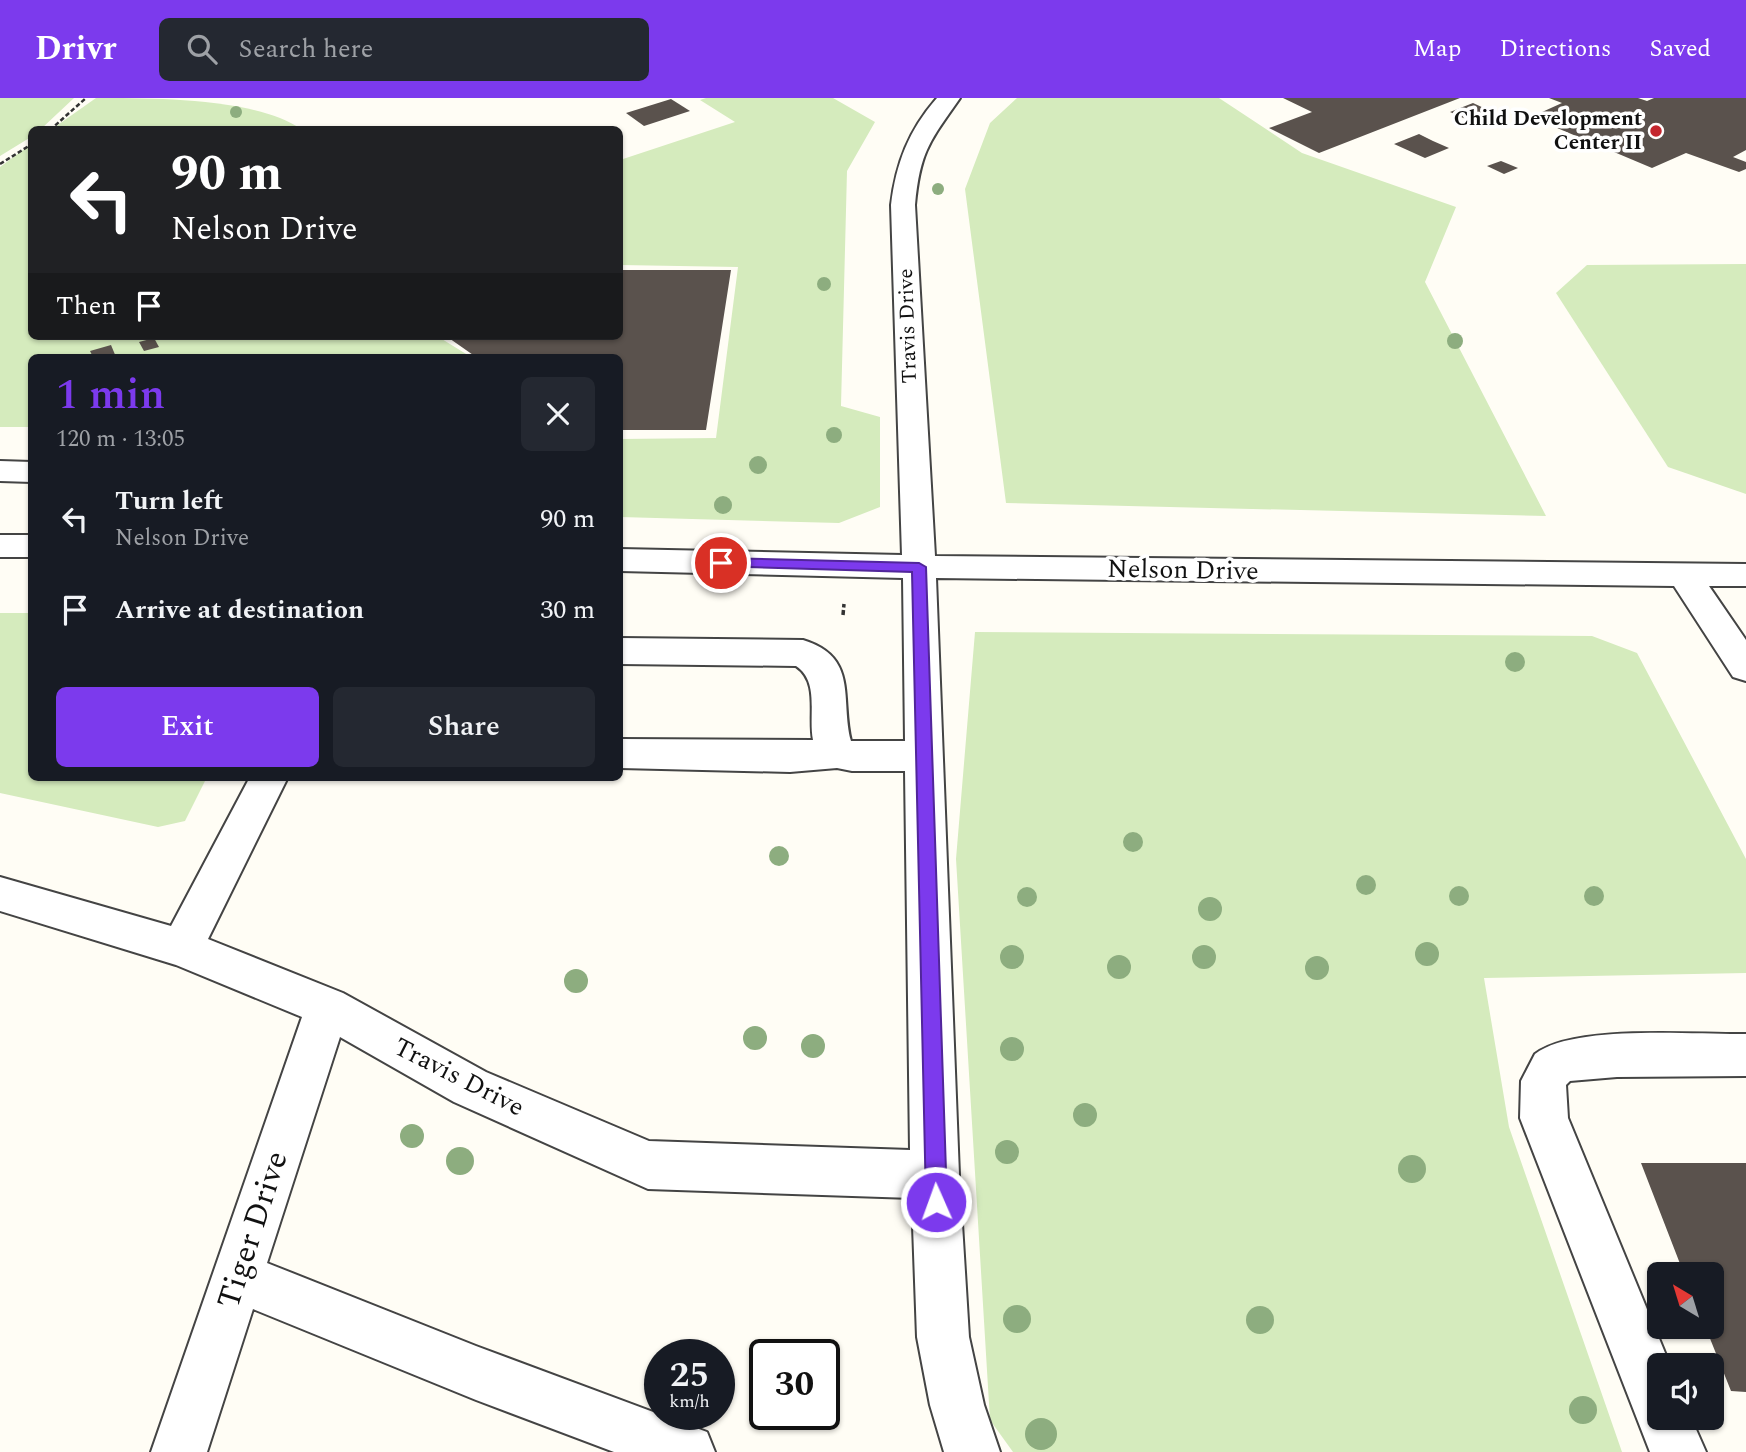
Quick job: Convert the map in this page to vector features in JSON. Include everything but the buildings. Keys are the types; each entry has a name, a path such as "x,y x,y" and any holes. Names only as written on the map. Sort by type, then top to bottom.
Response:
{"street":[{"name":"Travis Drive","path":"949,98 932,116 919,136 910,157 903,205 919,567 935,1175 943,1337 957,1405 972,1452"},
{"path":"0,471 28,472"},
{"path":"0,546 28,547"},
{"name":"Nelson Drive","path":"623,560 919,567 1746,575"},
{"path":"1684,575 1746,668"},
{"path":"623,651 803,653 815,659 827,672 831,743 837,753"},
{"path":"623,754 790,757 837,753 852,756 924,756"},
{"path":"182,948 246,829 267,781"},
{"name":"Travis Drive","path":"0,894 182,948 273,983 327,1007 470,1087 648,1165 935,1175"},
{"name":"Tiger Drive","path":"179,1452 327,1007"},
{"path":"1647,1374 1544,1118 1540,1096 1546,1074 1557,1063 1584,1059 1746,1055"},
{"path":"237,1277 656,1446"},
{"path":"1669,1430 1678,1452"}],"path":[{"path":"54,126 86,98"},
{"path":"0,164 28,146"}],"green space":[{"path":"0,98 74,98 44,126 28,126 28,139 0,156"},
{"path":"96,98 146,98 204,102 259,111 295,126 56,126"},
{"path":"833,98 875,122 847,171 841,406 880,417 880,507 839,523 623,517 623,439 716,438 738,267 623,265 623,159 735,122 700,100"},
{"path":"1017,98 1219,98 1302,153 1456,207 1425,282 1546,516 1006,503 965,189 990,123"},
{"path":"28,146 28,340 443,340 466,354 28,354 28,427 0,427 0,167"},
{"path":"1746,264 1746,494 1668,467 1556,293 1587,265"},
{"path":"0,613 28,613 28,781 205,781 185,821 158,827 0,793"},
{"path":"975,632 1592,636 1637,653 1746,859 1746,973 1484,978 1509,1127 1622,1452 1013,1452 990,1420 956,859"}],"place":[{"name":"Child Development Center II","path":"1656,131"}],"route":[{"path":"721,563 919,567 936,1202"}]}
